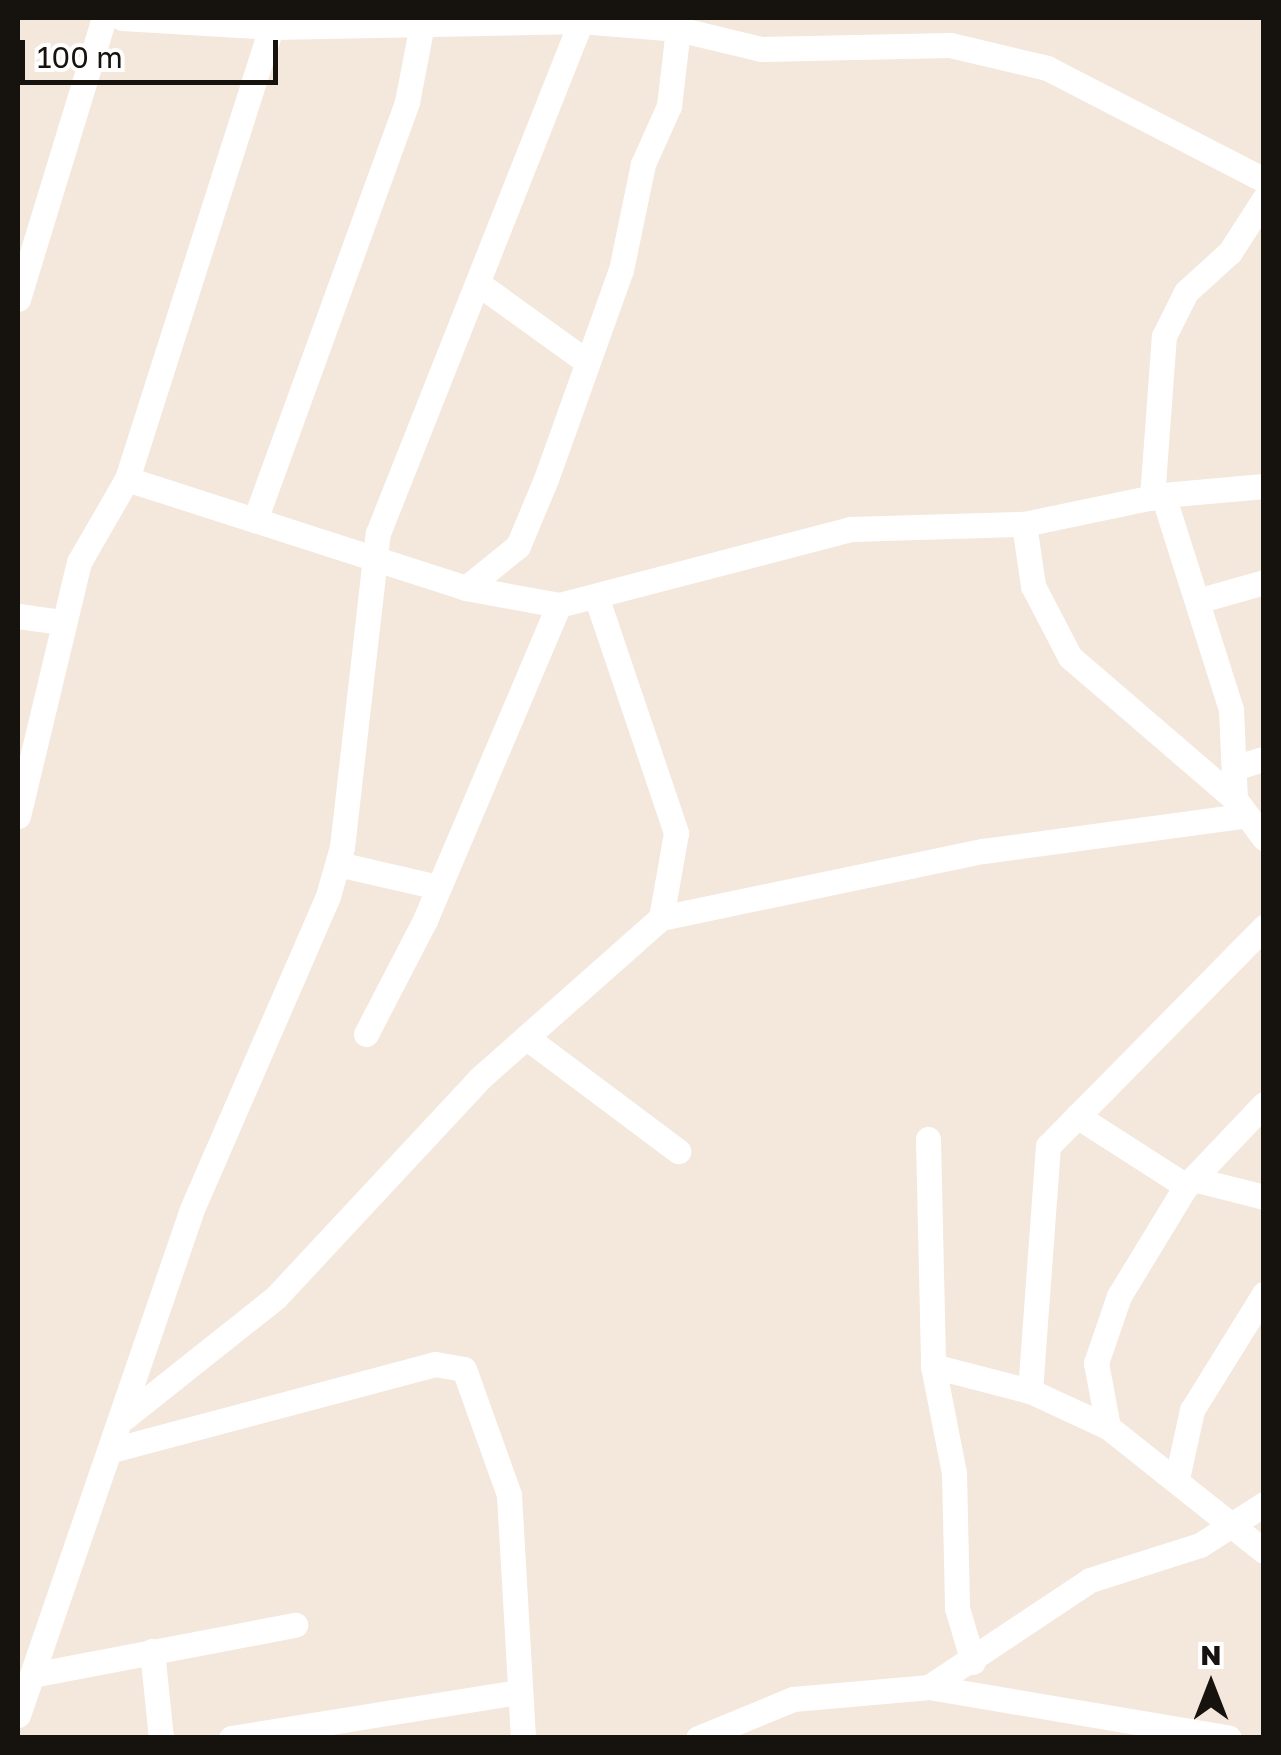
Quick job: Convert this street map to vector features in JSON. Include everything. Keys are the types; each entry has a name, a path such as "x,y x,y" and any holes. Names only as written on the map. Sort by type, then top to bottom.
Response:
{"street":[{"path":"18,299 104,18"},
{"path":"138,18 273,22 581,21 678,29 761,48 908,40 997,54 1097,90 1264,180"},
{"path":"18,1714 124,1418 192,1208 268,1048 338,864 374,559 581,21"},
{"path":"18,816 61,622 94,524 127,480 273,22"},
{"path":"255,520 407,102 413,22"},
{"path":"466,588 518,546 583,359 621,270 643,164 669,106 678,29"},
{"path":"1238,808 1231,709 1198,602 1158,496 1164,336 1186,292 1230,252 1264,198"},
{"path":"478,284 583,359"},
{"path":"127,480 466,588 559,605 598,602 851,529 1024,524 1158,496 1264,486"},
{"path":"1024,524 1033,586 1070,656 1238,808 1264,838"},
{"path":"1198,602 1264,582"},
{"path":"598,602 676,833 662,918"},
{"path":"366,1034 438,887 559,605"},
{"path":"18,616 61,622"},
{"path":"1237,766 1264,759"},
{"path":"124,1418 325,1251 528,1038 662,918 984,851 1238,808"},
{"path":"338,864 438,887"},
{"path":"1030,1391 1040,1177 1048,1146 1264,927"},
{"path":"528,1038 678,1151"},
{"path":"1108,1426 1098,1348 1190,1183 1264,1104"},
{"path":"1077,1116 1190,1183 1264,1198"},
{"path":"928,1139 933,1366 954,1472 957,1608 973,1662"},
{"path":"1178,1474 1192,1410 1264,1294"},
{"path":"112,1450 435,1364 464,1369 510,1495 524,1738"},
{"path":"933,1366 1030,1391 1108,1426 1178,1474 1264,1551"},
{"path":"929,1687 973,1662 1090,1580 1235,1528 1264,1504"},
{"path":"32,1675 296,1625"},
{"path":"152,1650 162,1738"},
{"path":"698,1738 770,1704 929,1687 1220,1736"},
{"path":"231,1738 519,1692"}]}
